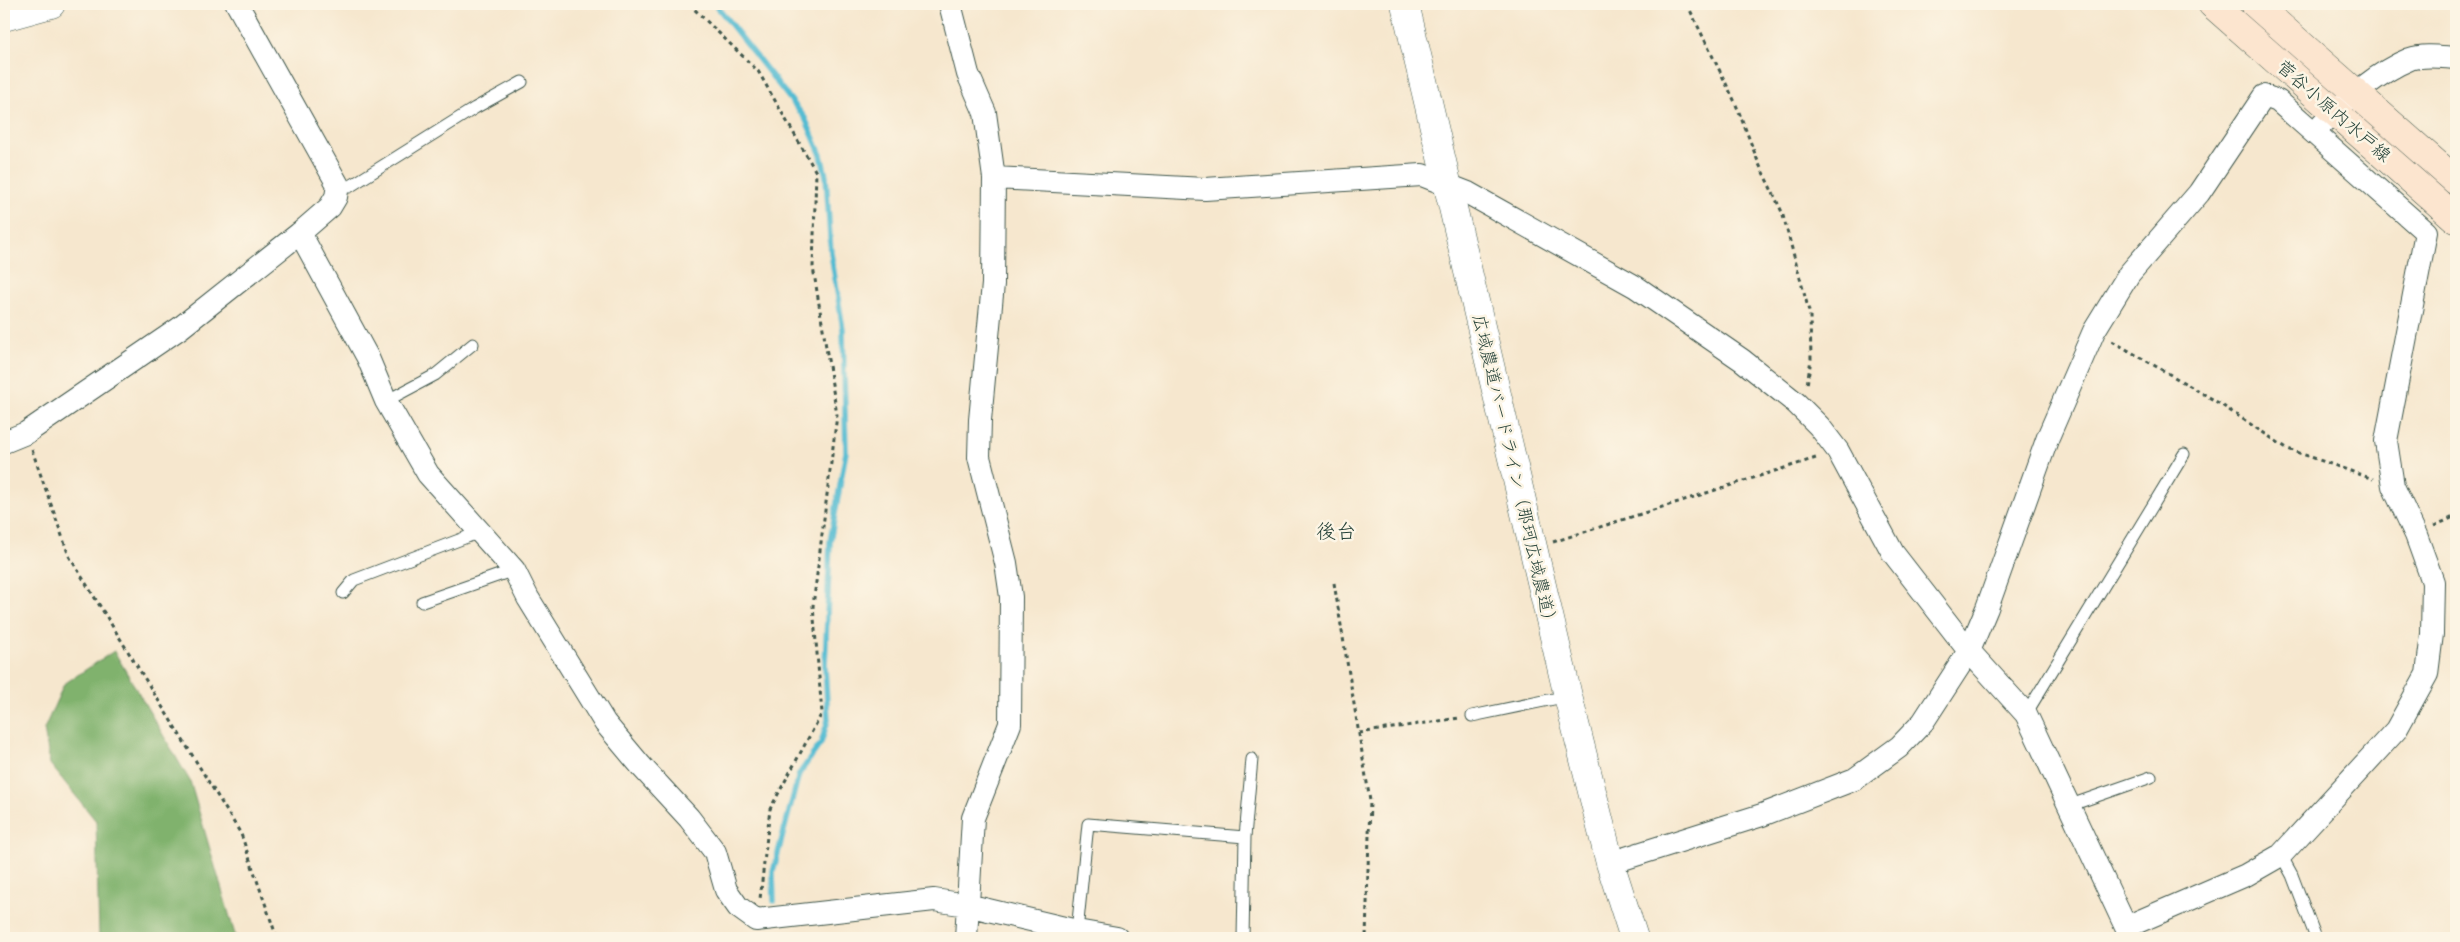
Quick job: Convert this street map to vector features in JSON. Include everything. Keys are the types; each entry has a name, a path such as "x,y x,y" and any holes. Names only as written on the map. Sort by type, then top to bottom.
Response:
{"main road":[{"name":"菅谷小原内水戸線","path":"2212,4 2456,219"},
{"name":"菅谷小原内水戸線","path":"2255,4 2456,181"}],"street":[{"path":"4,17 51,4"},
{"path":"4,442 26,433 180,328 300,233 330,207 336,197 338,185 237,4"},
{"path":"950,4 968,74 985,113 994,178 993,284 980,420 979,457 1006,564 1011,597 1010,724 973,818 966,938"},
{"name":"広域農道バードライン（那珂広域農道）","path":"1405,4 1568,696 1610,863 1634,938"},
{"path":"2313,134 2334,112 2358,93 2385,73 2411,59 2430,56 2456,58"},
{"path":"994,178 1205,189 1422,175 1447,186 1468,192 1636,287 1742,360 1796,403 1819,426 1838,450 1893,553 1969,651 2026,714 2128,932 2246,875 2281,855 2396,730 2427,674 2432,634 2432,582 2416,535 2393,486 2386,441 2426,232 2313,134 2278,101 2264,96 2199,193 2129,274 2094,331 2048,437 1987,608 1969,651 1923,722 1899,747 1855,779 1762,815 1610,863"},
{"path":"300,233 368,358 386,401 428,474 514,570 528,598 605,723 641,766 689,818 715,852 726,890 738,907 756,920 934,900 967,905 1077,932 1118,938"}],"lane":[{"path":"338,185 349,187 475,108 522,82"},
{"path":"386,401 435,375 473,344"},
{"path":"2026,714 2184,454"},
{"path":"343,593 354,580 480,532"},
{"path":"422,602 514,570"},
{"path":"1472,716 1568,696"},
{"path":"1243,938 1245,837 1252,759"},
{"path":"2068,806 2151,777"},
{"path":"1077,932 1088,824 1245,837"},
{"path":"2281,855 2292,875 2316,938"}],"path":[{"path":"689,4 758,71 816,172 814,267 837,415 813,606 822,712 770,809 760,904"},
{"path":"1687,4 1735,102 1759,164 1782,212 1810,315 1811,359 1808,384 1796,403"},
{"path":"2094,331 2214,400 2288,449 2393,486"},
{"path":"26,433 69,556 241,834 277,938"},
{"path":"1533,548 1838,450"},
{"path":"1334,583 1370,801 1366,938"},
{"path":"1359,733 1472,716"}],"green space":[{"path":"114,651 190,781 236,938 99,938 96,821 50,764 44,729 64,684"}],"waterway":[{"path":"715,4 805,118 821,155 826,176 831,253 843,329 846,452 830,542 825,667 828,720 821,743 799,774 773,872 774,901"}],"district":[{"name":"後台","path":"1336,531"}]}
